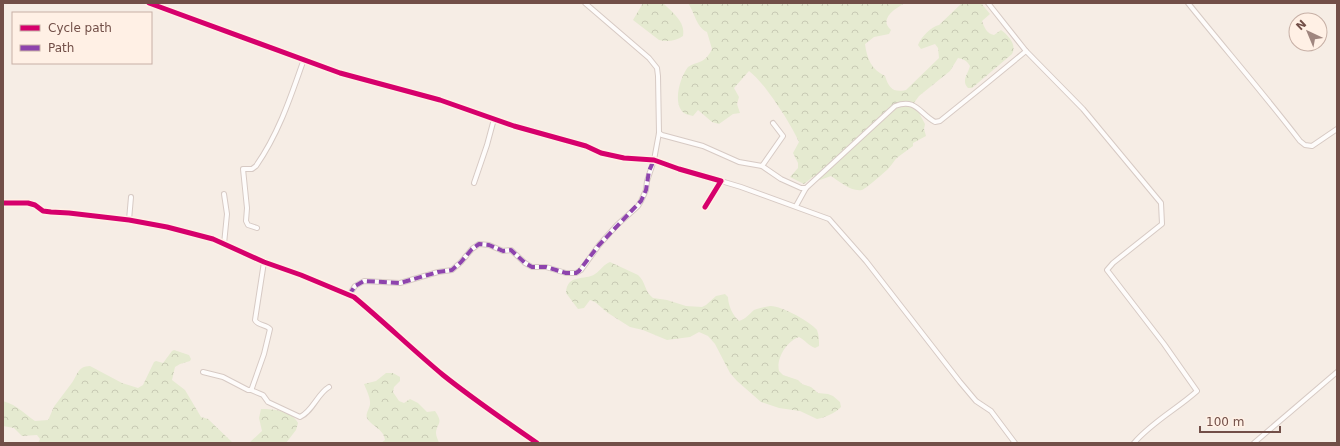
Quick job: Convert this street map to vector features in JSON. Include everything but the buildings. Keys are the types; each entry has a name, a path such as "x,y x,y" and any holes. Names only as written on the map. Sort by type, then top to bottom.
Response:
{"street":[{"path":"149,3 340,73 440,100 514,126 586,146 601,153 624,158 654,160 796,206 829,219 866,261 960,382 976,401 990,411 1015,443"},
{"path":"349,295 355,286 364,281 400,284 438,272 449,271 461,262 477,245 482,244 489,245 503,251 511,250 525,263 532,267 546,267 566,273 576,273 581,270 599,245 641,201 646,190 648,176 654,160 659,132 658,76 656,68 654,63 585,3"},
{"path":"988,3 1026,51 1083,109 1161,204 1162,224 1113,263 1107,270 1198,391 1184,403 1144,431 1134,443"},
{"path":"1188,3 1300,141 1306,145 1312,146 1337,129"},
{"path":"796,206 806,188 895,106 907,103 912,104 930,119 935,122 940,121 1026,51"},
{"path":"257,228 248,224 246,221 247,208 243,169 252,169 256,166 273,139 282,120 304,59"},
{"path":"474,183 494,119"},
{"path":"762,166 783,136 773,123"},
{"path":"659,132 662,135 703,146 739,162 762,166 801,188 806,188"},
{"path":"705,207 721,181"},
{"path":"224,194 227,214 224,244"},
{"path":"129,220 131,197"},
{"path":"3,203 28,203 35,205 43,211 129,220 167,227 224,244 264,262 354,297 444,375 537,443"},
{"path":"250,390 264,354 270,329 269,327 258,323 256,320 264,262"},
{"path":"203,372 223,377 263,395 268,402 300,417 305,414 324,390 329,387"},
{"path":"1254,443 1337,372"}],"green space":[{"path":"643,3 663,3 680,22 683,36 671,41 659,40 633,20"},
{"path":"688,3 905,3 893,11 887,18 886,22 891,30 889,34 874,37 865,44 870,63 876,70 885,76 892,89 898,91 906,90 939,58 938,48 935,44 921,49 918,45 927,33 939,25 962,3 981,3 990,14 982,21 986,30 994,35 1001,30 1007,35 1014,47 1012,54 972,88 968,88 965,83 970,66 965,60 958,58 950,71 919,96 911,107 918,111 925,124 924,129 926,136 913,143 913,146 897,158 888,169 864,189 858,190 849,188 831,176 820,180 814,176 804,184 790,177 798,168 798,163 793,153 799,142 777,104 749,71 734,88 739,97 737,104 740,113 733,114 719,124 712,122 698,110 693,116 685,114 680,109 678,103 678,90 685,71 689,66 704,60 712,49 707,32 700,27"},
{"path":"610,262 638,275 653,298 667,300 686,306 702,307 716,296 725,294 728,297 733,313 739,321 746,318 754,310 770,306 781,308 802,319 817,330 819,336 819,346 815,348 799,337 790,342 783,351 779,361 779,371 783,375 798,380 802,384 811,387 818,393 833,396 840,402 841,407 824,417 817,419 800,411 779,408 761,402 730,373 715,344 708,336 699,332 690,337 667,340 643,330 630,327 590,300 584,308 578,309 566,293 567,287 573,280 591,276"},
{"path":"174,350 189,355 191,359 190,361 175,367 172,380 185,390 201,417 208,419 233,443 38,443 40,439 37,435 22,436 14,428 3,426 3,401 17,407 35,421 48,420 55,405 82,368 90,366 122,383 138,388 143,385 154,362 156,361 163,363"},
{"path":"386,373 393,373 400,377 400,381 394,387 393,392 399,401 404,403 410,399 418,403 427,412 435,411 440,421 436,433 439,443 381,443 385,440 384,436 380,430 367,418 370,400 364,384 376,381"},
{"path":"261,409 287,413 298,423 296,430 286,443 249,443 262,431 259,418"}],"marked path":[{"path":"349,295 355,286 364,281 400,283 438,272 452,270 472,249 479,244 489,245 503,251 511,250 525,263 532,267 546,267 566,273 576,273 599,245 641,201 646,190 649,171 654,160"}],"cycle path":[{"path":"149,3 340,73 440,100 514,126 586,146 601,153 624,158 654,160 721,181 705,207"},
{"path":"3,203 28,203 35,205 43,211 129,220 167,227 213,239 264,262 301,275 354,297 443,375 537,443"}]}
